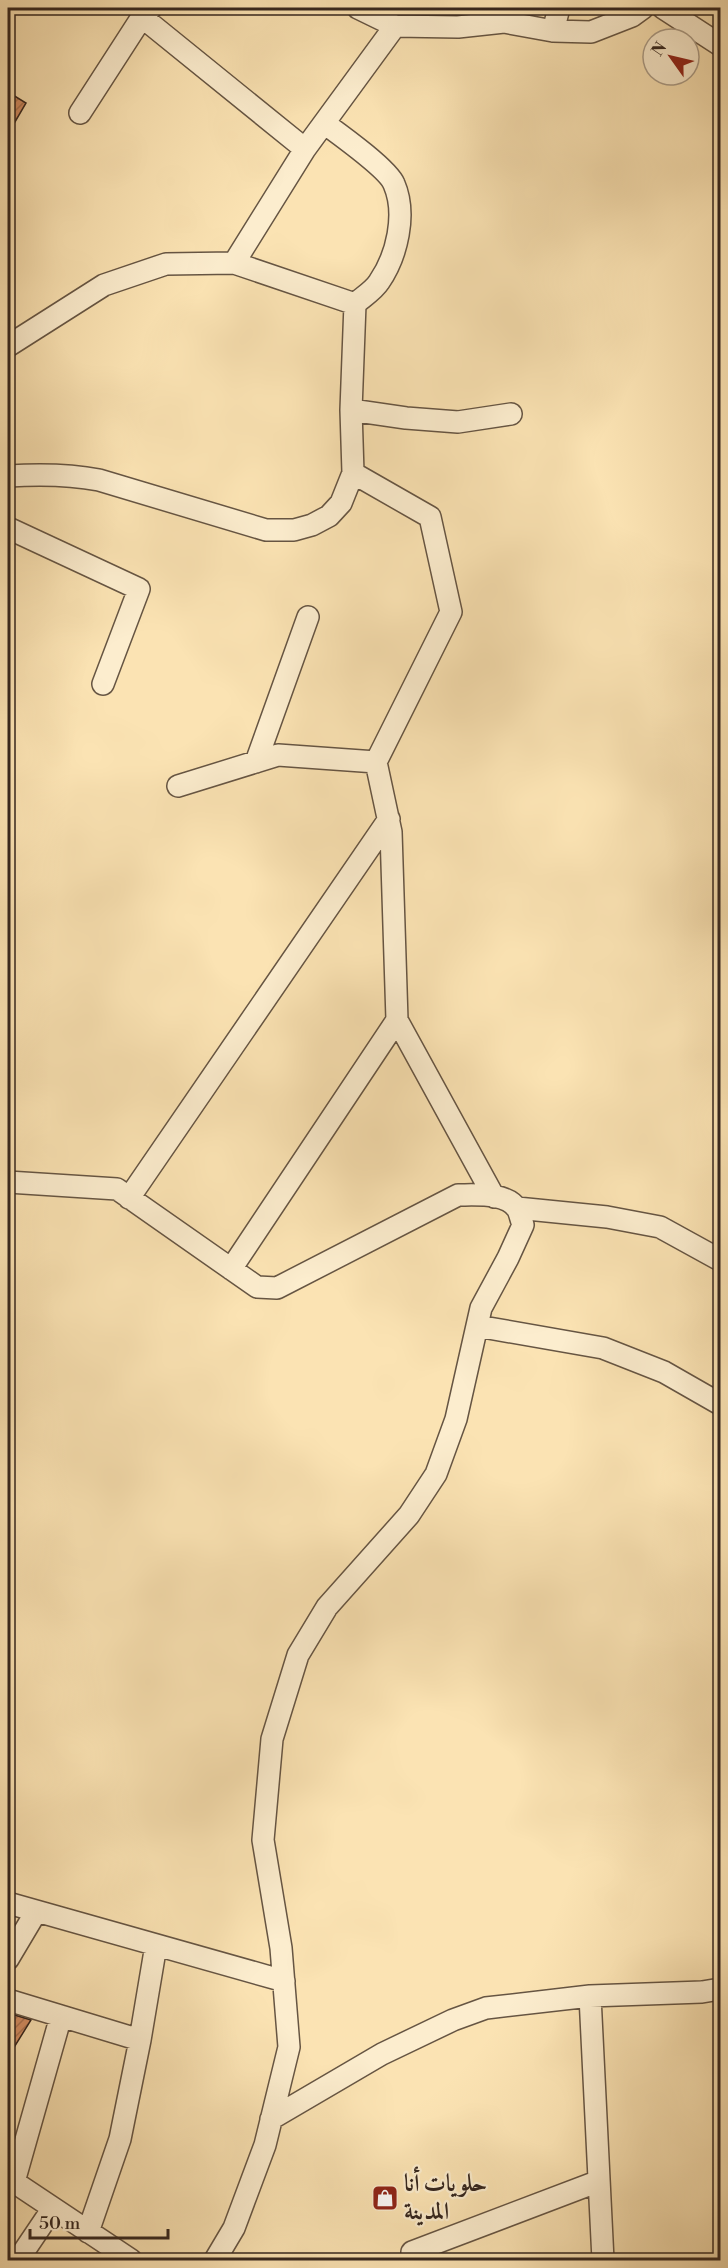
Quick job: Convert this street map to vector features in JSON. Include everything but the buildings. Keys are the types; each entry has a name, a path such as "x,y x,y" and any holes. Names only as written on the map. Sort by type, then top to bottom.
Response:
{"street":[{"path":"358,8 395,26 458,27 504,22 553,31 591,32 644,8"},
{"path":"553,31 559,8"},
{"path":"663,8 720,45"},
{"path":"80,113 147,12 305,149"},
{"path":"234,263 305,149 395,26"},
{"path":"8,476 57,473 77,475 266,530 294,530 312,525 328,516 340,503 353,473 351,410 355,304 379,283 396,247 400,213 394,182 367,156 324,123"},
{"path":"8,346 104,285 166,264 234,263 355,304"},
{"path":"351,410 406,418 458,422 511,414"},
{"path":"353,473 430,517 451,612 376,762 391,832 397,1020 494,1197"},
{"path":"8,528 139,589 103,684"},
{"path":"256,762 308,617"},
{"path":"178,786 279,755 376,762"},
{"path":"129,1198 389,819"},
{"path":"231,1269 397,1020"},
{"path":"8,1182 117,1189 257,1287 277,1288 458,1195 483,1195 504,1199 517,1208 607,1217 660,1227 720,1260"},
{"path":"215,2260 234,2228 265,2145 289,2047 281,1948 263,1840 272,1739 298,1655 327,1607 409,1515 436,1474 456,1419 481,1308 523,1225 517,1208"},
{"path":"477,1326 603,1348 664,1372 720,1404"},
{"path":"8,1903 284,1981"},
{"path":"8,1959 36,1912"},
{"path":"88,2232 120,2139 156,1945"},
{"path":"272,2119 382,2054 486,2008 590,1996 702,1992 720,1989"},
{"path":"590,1996 603,2260"},
{"path":"8,2000 140,2040"},
{"path":"61,2016 11,2180 131,2260"},
{"path":"412,2252 599,2181"},
{"path":"18,2260 53,2208"}],"place":[{"name":"حلويات أنا المدينة","path":"385,2198"}]}
